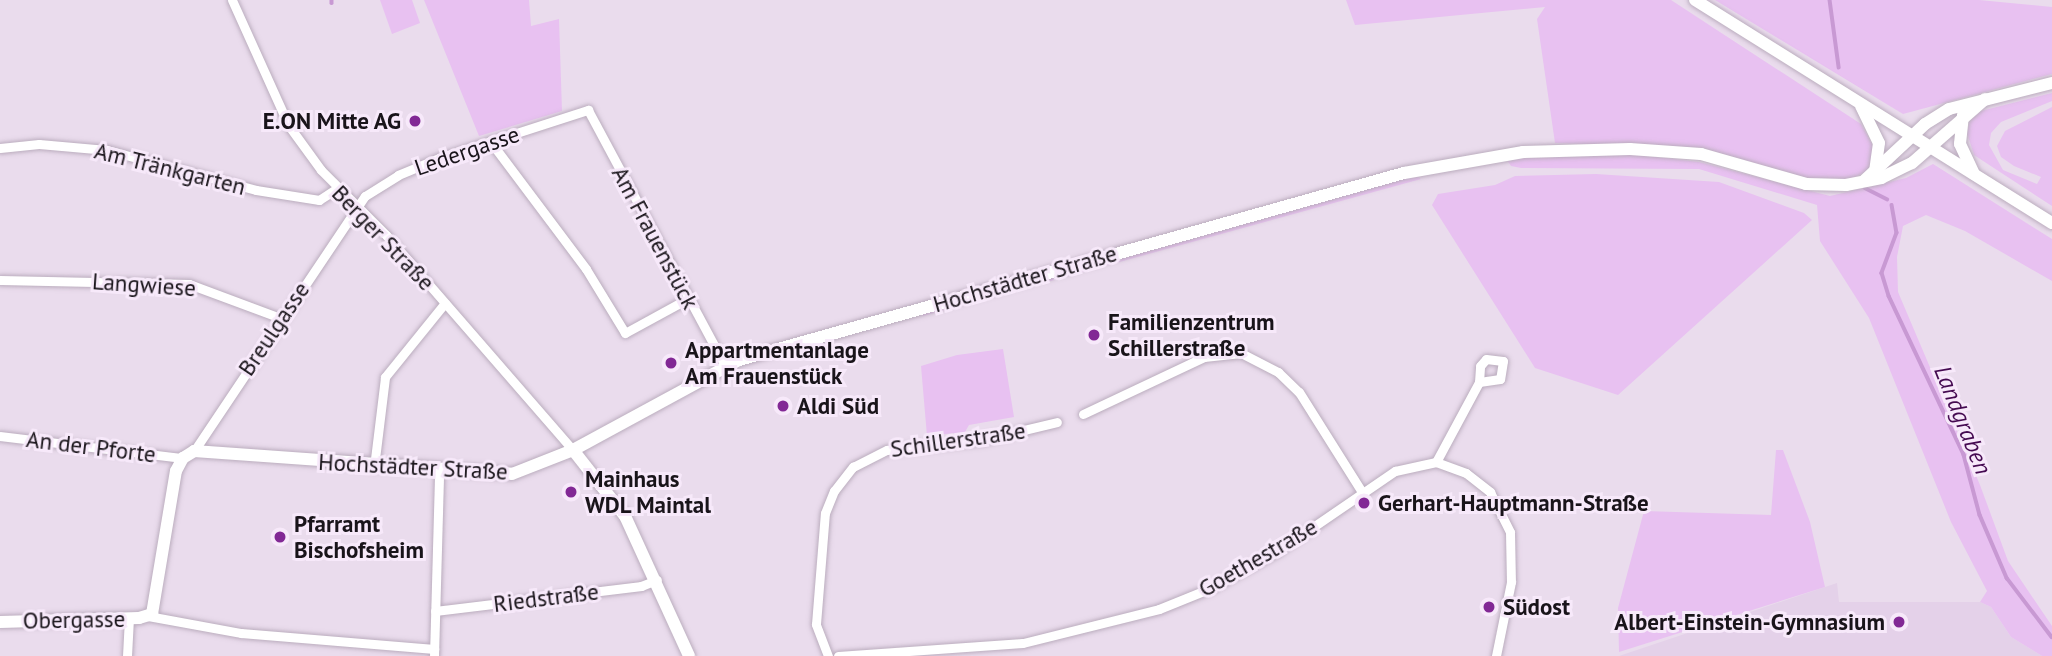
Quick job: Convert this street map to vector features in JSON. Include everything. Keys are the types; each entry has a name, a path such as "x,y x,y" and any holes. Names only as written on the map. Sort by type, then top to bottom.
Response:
{"street":[{"name":"Berger Straße","path":"232,0 289,126 336,189 386,235 572,450"},
{"path":"1695,0 2052,223"},
{"path":"1865,180 1912,136 1949,109 2052,83"},
{"name":"Hochstädter Straße","path":"194,454 503,476 572,450 725,366 1460,160 1558,149 1630,149 1710,156 1821,186 1896,173 1931,147 1963,115 1985,99"},
{"path":"1860,103 1879,143 1875,170"},
{"name":"Ledergasse","path":"355,207 398,175 489,141 588,110"},
{"name":"Am Frauenstück","path":"588,110 725,366"},
{"path":"1963,115 1960,144 1974,174"},
{"path":"489,141 571,247 625,332 687,299"},
{"name":"Am Tränkgarten","path":"0,148 39,144 107,150 256,190 319,200 336,189"},
{"name":"Breulgasse","path":"157,605 176,471 194,454 355,207"},
{"name":"Langwiese","path":"0,280 189,284 283,319"},
{"path":"374,467 385,377 445,303"},
{"path":"1083,414 1204,357 1241,353 1278,372 1299,392 1362,492"},
{"path":"1479,382 1436,462 1478,482 1496,500 1506,521 1512,570 1496,656"},
{"name":"Schillerstraße","path":"828,656 816,624 823,530 829,502 844,476 863,459 887,450 982,440 1057,422"},
{"name":"An der Pforte","path":"0,436 194,454"},
{"path":"572,450 615,499 657,580 689,656"},
{"name":"Goethestraße","path":"838,656 1023,643 1136,617 1234,576 1304,535 1362,492 1405,467 1436,462"},
{"path":"434,652 439,472"},
{"name":"Riedstraße","path":"435,611 641,586 657,580"},
{"name":"Obergasse","path":"148,616 157,605"},
{"name":"Obergasse","path":"0,622 148,616 240,633 434,652"},
{"path":"127,656 129,618"}],"shaded area":[{"path":"380,0 412,0 420,23 392,34"},
{"path":"424,0 529,0 531,26 559,19 562,111 479,136"},
{"path":"1346,0 1671,0 1861,124 1874,148 1873,161 1867,171 1846,181 1808,180 1703,148 1555,143 1537,19 1545,7 1355,25"},
{"path":"1715,0 1979,0 2052,7 2052,74 1903,114"},
{"path":"2052,93 2052,101 2001,122 1991,133 1989,145 2003,170 2037,184 2041,177 2014,166 2001,157 1997,146 2005,131 2052,107 2052,206 1974,155 1967,133 1970,121 1981,111"},
{"path":"1630,154 1699,162 1830,196 1906,178 1933,164 2052,239 2052,281 1965,231 1926,215 1903,226 1897,257 1898,292 1980,485 2008,561 2052,626 2052,656 2042,656 2011,637 1991,607 1980,602 1987,591 1951,522 1869,318 1820,241 1817,205 1699,169 1521,168 1511,166 1506,159"},
{"path":"1596,174 1719,182 1804,213 1812,220 1618,395 1535,368 1432,205 1438,194 1495,185 1515,176"},
{"path":"1416,175 1421,179 923,316 921,312"},
{"path":"1003,349 1014,417 969,425 965,432 927,436 921,366 957,355"},
{"path":"1776,450 1783,450 1810,522 1825,587 1619,652 1618,608 1644,511 1771,515"},
{"name":"Albert-Einstein-Gymnasium","path":"1837,583 1839,602 1980,602 1991,607 2011,637 2042,656 1619,656"}],"waterway":[{"name":"Landgraben","path":"1830,0 1839,67"},
{"name":"Landgraben","path":"1865,188 1887,199"},
{"name":"Landgraben","path":"1892,205 1897,233 1882,273 1889,296 1964,455 1980,515 2007,578 2052,637"}],"place":[{"name":"E.ON Mitte AG","path":"415,121"},
{"name":"Familienzentrum Schillerstraße","path":"1094,335"},
{"name":"Appartmentanlage Am Frauenstück","path":"671,363"},
{"name":"Aldi Süd","path":"783,406"},
{"name":"Mainhaus WDL Maintal","path":"571,492"},
{"name":"Gerhart-Hauptmann-Straße","path":"1364,503"},
{"name":"Pfarramt Bischofsheim","path":"280,537"},
{"name":"Südost","path":"1489,607"},
{"name":"Albert-Einstein-Gymnasium","path":"1899,622"}]}
